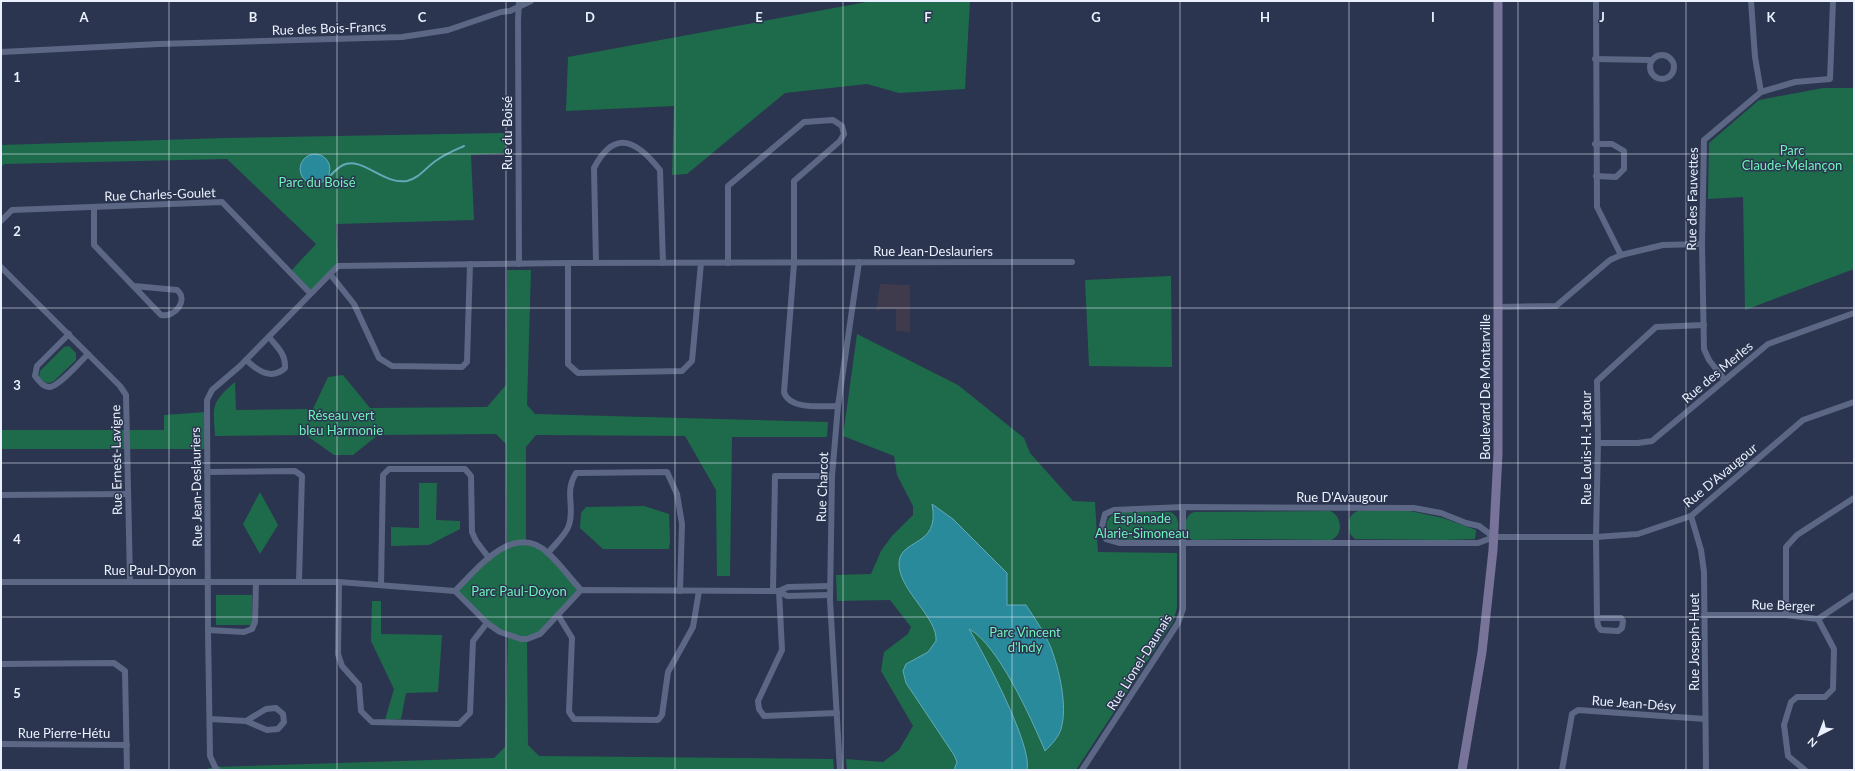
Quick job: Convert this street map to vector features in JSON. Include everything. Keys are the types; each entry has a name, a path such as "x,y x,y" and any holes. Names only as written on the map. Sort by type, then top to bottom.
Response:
{"street":[{"name":"Rue des Bois-Francs","path":"1,52 159,44 402,38 448,30 501,12 510,11 519,4 531,1"},
{"name":"Boulevard De Montarville","path":"1462,770 1482,652 1494,537 1498,454 1498,1"},
{"path":"1596,1 1595,144 1597,207 1621,255"},
{"path":"1751,1 1755,57 1762,92"},
{"name":"Rue des Fauvettes","path":"1724,379 1709,360 1704,349 1702,244 1704,140 1762,92 1795,82 1830,79 1833,1"},
{"name":"Rue du Boisé","path":"519,4 519,264"},
{"path":"1595,59 1651,60 1658,55 1666,55 1673,61 1673,73 1662,79 1655,77 1649,68 1651,60"},
{"path":"728,263 728,186 804,122 833,120 842,126 844,134 840,141 794,181 794,264 784,392 785,397 793,404 838,406"},
{"path":"596,263 594,168 601,154 615,144 628,143 638,147 660,170 663,263"},
{"path":"1595,144 1612,144 1624,151 1624,169 1616,177 1596,176"},
{"name":"Rue Charles-Goulet","path":"1,221 12,210 222,202 310,293"},
{"path":"94,207 94,244 161,315 166,316 172,314 181,305 181,294 177,290 134,286"},
{"path":"1498,307 1556,306 1610,260 1621,255 1663,245 1702,244"},
{"name":"Rue Jean-Deslauriers","path":"218,770 210,756 206,404 208,396 212,390 246,360 338,266 568,263 794,264 859,262 1072,262"},
{"name":"Rue Charcot","path":"840,770 830,595 832,476 838,406 859,262"},
{"path":"568,263 568,364 578,373 682,370 692,361 701,263"},
{"path":"330,274 354,304 379,358 392,366 462,367 467,362 470,264"},
{"name":"Rue Ernest-Lavigne","path":"1,267 120,386 126,395 130,581"},
{"name":"Rue des Merles","path":"1598,443 1646,443 1652,441 1724,379 1768,344 1854,313"},
{"name":"Rue Louis-H.-Latour","path":"1597,618 1597,381 1656,328 1704,326"},
{"path":"69,334 37,366 35,376 39,382 50,387 57,383 88,354"},
{"path":"246,360 258,371 265,374 280,372 285,368 286,360 283,354 268,337"},
{"name":"Rue D'Avaugour","path":"1494,537 1479,526 1466,523 1441,513 1414,508 1183,507 1112,510 1104,517 1102,526 1105,537 1111,542 1478,543 1494,537 1596,537 1638,534 1691,516 1803,420 1854,402"},
{"path":"381,584 383,475 389,469 466,469 471,476 472,532 476,541 489,558"},
{"path":"207,472 295,471 302,476 299,581"},
{"path":"548,553 569,527 570,483 576,473 667,472 677,494 682,524 680,591"},
{"path":"832,476 775,476 776,591 782,650 758,701 759,709 764,716 837,713"},
{"path":"1,495 128,494"},
{"path":"1786,616 1786,547 1797,536 1854,498"},
{"name":"Rue Lionel-Daunais","path":"1082,770 1178,623 1183,610 1183,507"},
{"name":"Rue Joseph-Huet","path":"1691,516 1701,550 1704,572 1706,770"},
{"path":"581,590 540,634 527,639 515,638 504,634 487,623 455,591 489,558 507,545 520,542 538,546 548,553 581,590 776,591 788,587 830,586"},
{"name":"Rue Paul-Doyon","path":"1,582 299,581 381,584 455,591"},
{"path":"208,630 244,632 252,629 255,622 256,582"},
{"path":"339,582 338,654 342,666 359,685 361,711 372,722 459,724 470,713 473,641 487,623"},
{"path":"558,615 572,638 569,712 574,719 658,720 662,715 668,672 693,627 699,591"},
{"path":"776,591 787,596 830,595"},
{"name":"Rue Berger","path":"1704,615 1786,616 1818,619 1854,595"},
{"path":"1806,770 1788,756 1784,725 1791,702 1797,697 1825,697 1834,689 1834,649 1818,619"},
{"path":"1,664 114,663 121,666 125,671 127,770"},
{"path":"210,719 246,721 267,730 278,729 284,722 283,714 276,708 266,709 246,721"},
{"name":"Rue Jean-Désy","path":"1562,770 1572,714 1578,710 1705,719"},
{"name":"Rue Pierre-Hétu","path":"1,744 127,745"}],"shaded area":[{"path":"315,154 326,158 330,169 326,180 315,184 304,180 300,169 304,158"},
{"path":"880,284 910,285 910,332 896,331 896,309 881,309 876,312"},
{"path":"932,504 953,519 1007,573 1007,605 1026,605 1049,642 1060,677 1064,710 1060,732 1045,751 1023,703 1002,666 980,637 969,629 1006,699 1022,741 1027,758 1027,770 954,770 957,762 954,755 906,683 903,671 906,664 928,652 936,641 935,632 931,623 905,585 899,565 900,556 911,545 925,536 930,529 933,518"}],"green space":[{"path":"872,1 970,1 965,89 899,93 867,84 785,93 687,174 672,175 674,106 566,111 568,57"},
{"name":"Parc Claude-Melançon","path":"1823,88 1854,88 1854,269 1745,310 1743,197 1708,199 1709,143 1759,100"},
{"name":"Parc du Boisé","path":"505,133 506,153 471,155 474,220 336,224 338,266 310,293 290,272 316,244 227,159 4,164 1,167 1,145 226,138"},
{"name":"Réseau vert bleu Harmonie","path":"507,270 531,270 527,405 535,414 828,422 827,437 732,437 730,576 717,576 716,490 685,436 536,435 526,447 526,543 538,546 581,590 540,634 527,639 528,745 539,756 833,759 834,770 202,770 215,767 494,758 505,747 508,635 500,632 455,591 507,545 506,444 496,434 378,435 353,455 334,455 306,435 215,436 214,411 215,405 221,395 235,382 236,410 313,409 328,377 343,375 370,408 487,407 506,385"},
{"path":"1171,276 1172,367 1089,366 1085,280"},
{"name":"Parc Vincent d'Indy","path":"857,334 958,385 1024,438 1030,453 1073,501 1095,502 1098,552 1177,553 1177,608 1173,622 1076,770 847,770 846,759 883,762 899,750 913,726 881,671 884,652 908,634 911,627 890,600 837,601 836,575 871,574 881,551 892,536 913,515 913,506 897,475 894,456 843,436"},
{"path":"69,346 76,353 76,360 54,381 49,383 44,382 39,377 40,371 64,347"},
{"path":"206,412 207,449 1,449 1,430 164,430 164,415"},
{"path":"419,483 437,483 436,520 460,521 460,529 429,545 391,546 391,527 419,528"},
{"path":"260,492 278,525 260,554 243,524"},
{"path":"644,506 669,514 669,549 603,549 580,528 581,513 586,507"},
{"name":"Esplanade Alarie-Simoneau","path":"1330,511 1337,517 1340,526 1338,534 1331,540 1193,540 1189,538 1185,526 1188,517 1194,512"},
{"path":"1358,511 1410,511 1443,518 1476,530 1475,539 1355,539 1350,534 1349,521 1352,515"},
{"name":"Esplanade Alarie-Simoneau","path":"1132,512 1170,512 1176,516 1178,524 1176,536 1173,539 1118,540 1108,532 1108,520 1114,514"},
{"path":"216,595 252,595 252,625 216,625"},
{"path":"372,601 381,601 381,634 442,635 438,692 406,693 401,719 385,720 394,689 371,641"}],"waterway":[{"path":"327,179 341,166 350,163 358,164 390,179 398,181 412,180 443,156 464,146"}],"park label":[{"name":"Parc Paul-Doyon","path":"519,591"}]}
